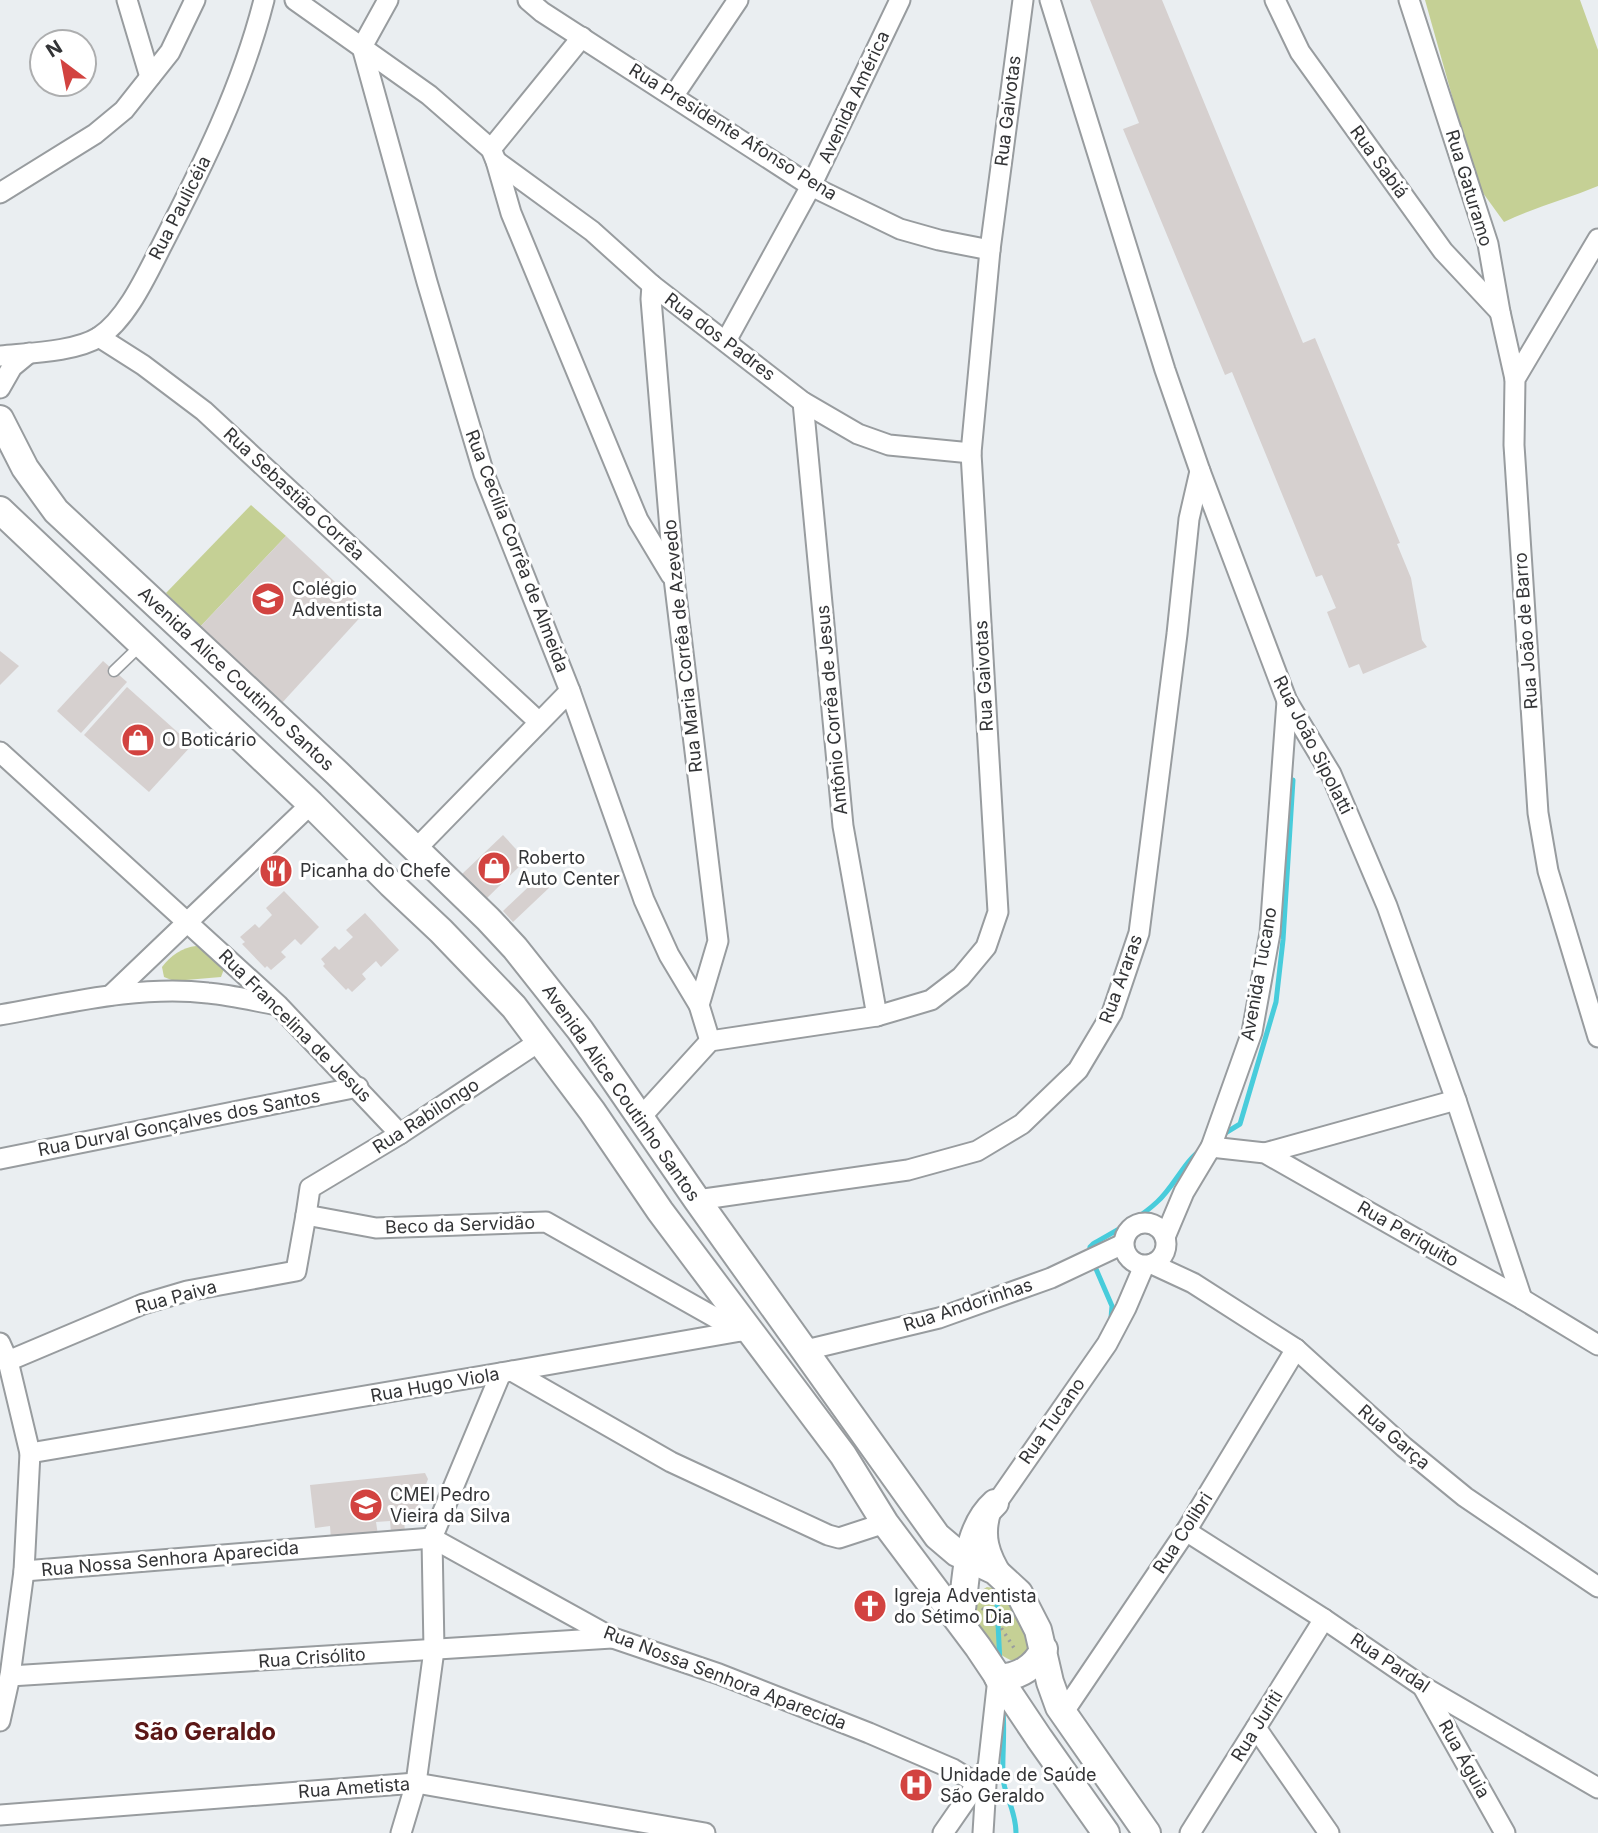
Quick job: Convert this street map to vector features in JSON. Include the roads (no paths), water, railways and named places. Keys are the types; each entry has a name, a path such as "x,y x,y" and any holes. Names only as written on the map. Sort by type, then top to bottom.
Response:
{"main road":[{"name":"Avenida Alice Coutinho Santos","path":"0,419 25,468 56,512 416,849 467,890 515,948 580,1030 697,1200 937,1536 950,1548 1005,1578 1025,1602 1038,1630 1049,1682 1063,1713 1147,1833"},
{"name":"Avenida Alice Coutinho Santos","path":"0,510 311,804 492,982 592,1111 744,1330 844,1455 885,1523 960,1614 998,1678 1106,1833"},
{"path":"937,1536 958,1534 987,1511"},
{"path":"960,1614 973,1537 987,1511"},
{"path":"960,1614 970,1593 982,1583 997,1577 1005,1578"},
{"path":"998,1678 1028,1670 1044,1649"}],"street":[{"path":"127,0 150,77"},
{"path":"0,193 94,134 124,110 170,52 195,0"},
{"name":"Rua Paulicéia","path":"99,337 132,300 206,161 251,50 264,0"},
{"name":"Rua dos Padres","path":"295,0 429,95 494,155 592,231 652,285 803,402 858,435 889,445 971,453"},
{"path":"362,47 388,0"},
{"name":"Rua Presidente Afonso Pena","path":"528,0 811,186 901,229 990,250"},
{"path":"674,95 738,0"},
{"name":"Rua Gaivotas","path":"710,1041 877,1016 930,1000 961,977 986,947 998,912 971,453 990,250 1023,0"},
{"name":"Rua João Sipolatti","path":"1051,0 1165,370 1200,471 1287,701 1331,774 1387,906 1456,1100 1522,1299"},
{"name":"Rua Sabiá","path":"1275,0 1300,52 1419,218 1443,251 1500,312"},
{"name":"Rua Gaturamo","path":"1409,0 1488,244 1515,379"},
{"name":"Avenida América","path":"726,341 811,186 896,2"},
{"path":"582,37 494,155 511,213 638,520 674,578"},
{"name":"Rua Cecília Corrêa de Almeida","path":"362,47 484,474 570,691 643,900 669,955 699,1005 710,1041"},
{"name":"Rua João de Barro","path":"1598,239 1515,379 1514,445 1538,813 1548,871 1598,1037"},
{"name":"Rua Maria Corrêa de Azevedo","path":"652,285 674,578 718,941 699,1005"},
{"path":"0,356 77,345 99,337"},
{"name":"Rua Sebastião Corrêa","path":"99,337 143,365 204,411 539,722"},
{"path":"0,387 12,367 29,353"},
{"name":"Antônio Corrêa de Jesus","path":"803,402 844,827 877,1016"},
{"name":"Rua Araras","path":"697,1200 908,1170 977,1151 1022,1124 1078,1070 1112,1013 1139,933 1189,519 1200,471"},
{"path":"416,849 570,691"},
{"name":"Avenida Tucano","path":"1165,1241 1184,1192 1210,1147 1252,1032 1270,933 1287,701"},
{"name":"Rua Francelina de Jesus","path":"0,752 188,920 278,1005 400,1134"},
{"path":"111,995 311,804"},
{"path":"0,1016 111,995 206,992 278,1005"},
{"name":"Rua Rabilongo","path":"306,1215 310,1188 400,1134 540,1041"},
{"path":"640,1118 710,1041"},
{"name":"Rua Durval Gonçalves dos Santos","path":"0,1159 358,1087"},
{"path":"1265,1153 1456,1100"},
{"name":"Rua Periquito","path":"1210,1147 1265,1153 1598,1345"},
{"name":"Avenida Tucano","path":"1137,1225 1184,1192"},
{"name":"Beco da Servidão","path":"306,1215 376,1228 546,1222 744,1330"},
{"name":"Rua Paiva","path":"4,1352 187,1291 296,1271 306,1215"},
{"path":"1137,1225 1154,1225 1165,1241 1164,1254 1148,1265 1129,1259 1123,1244 1130,1229 1137,1225"},
{"name":"Rua Garça","path":"1165,1241 1193,1283"},
{"name":"Rua Andorinhas","path":"806,1350 939,1318 1051,1278 1123,1244"},
{"name":"Rua Garça","path":"1148,1265 1193,1283 1296,1349 1404,1447 1465,1497 1598,1587"},
{"name":"Rua Tucano","path":"1005,1578 990,1553 987,1542 987,1511 1107,1344 1148,1265"},
{"path":"401,1833 416,1783 434,1650 432,1538 506,1372 744,1330"},
{"name":"Rua Colibri","path":"1063,1713 1186,1531 1296,1349"},
{"path":"0,1721 10,1676 7,1644 24,1571 30,1453 4,1352"},
{"name":"Rua Hugo Viola","path":"30,1453 506,1372 671,1462 828,1535 839,1538 885,1523"},
{"name":"Rua Pardal","path":"1186,1531 1324,1619 1422,1686 1598,1788"},
{"name":"Rua Nossa Senhora Aparecida","path":"24,1571 432,1538 613,1638 719,1674 953,1769 982,1775"},
{"name":"Rua Juriti","path":"1190,1833 1324,1619"},
{"name":"Rua Crisólito","path":"10,1676 613,1638"},
{"path":"983,1833 982,1775 998,1678"},
{"name":"Rua Águia","path":"1422,1686 1505,1833"},
{"path":"1256,1728 1329,1833"},
{"path":"943,1833 982,1775"},
{"name":"Rua Ametista","path":"0,1815 416,1783 705,1833"}],"lane":[{"path":"114,671 142,643"}],"waterway":[{"path":"1222,1135 1240,1124 1276,1002 1283,940 1293,780"},
{"path":"1089,1253 1093,1244 1135,1219 1157,1202 1202,1149"},
{"path":"1093,1262 1112,1306 1111,1318"},
{"path":"996,1585 1000,1663"},
{"path":"1003,1711 1003,1779 1016,1833"}],"place":[{"name":"Colégio Adventista","path":"268,599"},
{"name":"O Boticário","path":"138,740"},
{"name":"Roberto Auto Center","path":"494,868"},
{"name":"Picanha do Chefe","path":"276,871"},
{"name":"CMEI Pedro Vieira da Silva","path":"366,1505"},
{"name":"Igreja Adventista do Sétimo Dia","path":"870,1606"},
{"name":"Unidade de Saúde São Geraldo","path":"916,1785"}],"district":[{"name":"São Geraldo","path":"205,1732"}]}
